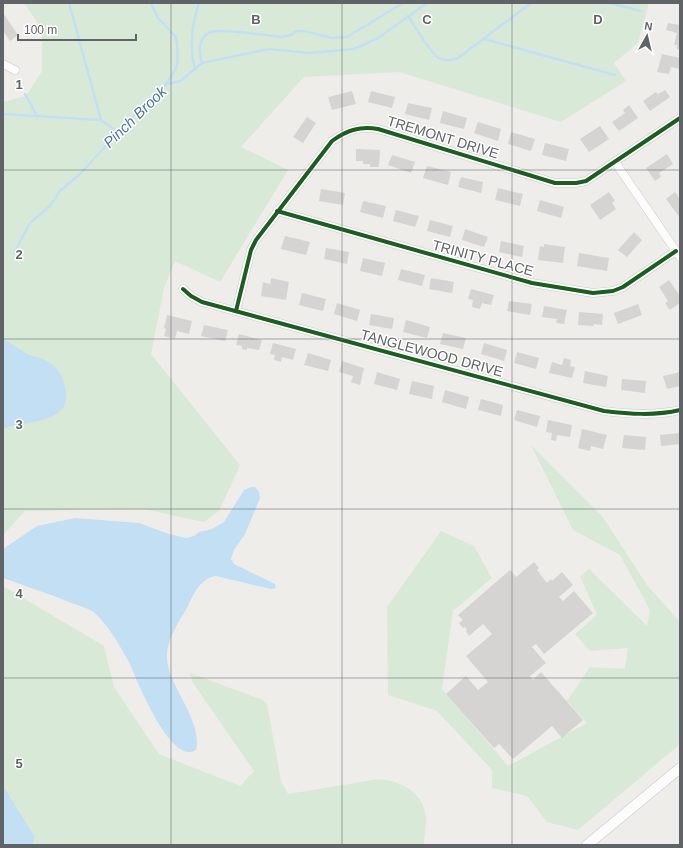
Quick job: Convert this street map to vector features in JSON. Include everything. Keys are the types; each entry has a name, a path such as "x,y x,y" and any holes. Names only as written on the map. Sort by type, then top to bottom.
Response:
{"street":[{"path":"3,64 15,70"},
{"name":"TREMONT DRIVE","path":"236,311 251,250 256,240 332,141 340,135 357,128 368,127 388,131 555,183 571,184 586,181 680,118"},
{"path":"615,162 678,254"},
{"name":"TRINITY PLACE","path":"278,211 532,283 593,293 613,291 623,287 678,254"},
{"name":"TANGLEWOOD DRIVE","path":"183,289 191,296 202,302 604,411 625,414 646,414 668,413 680,410"},
{"path":"587,845 680,768"}],"green space":[{"path":"24,3 649,3 638,43 614,63 626,81 561,122 399,72 304,77 241,147 288,170 220,282 175,261 164,288 151,354 240,465 219,511 204,522 143,509 25,511 3,535 3,102 26,96 42,71 42,29"},
{"path":"531,445 602,516 647,585 680,622 680,744 578,830 547,822 527,796 492,788 492,770 437,711 388,695 387,607 441,531 474,546 492,578 453,611 442,689 508,766 587,723 567,701 590,667 625,669 628,648 590,651 575,634 597,615 580,576 589,569 647,626 650,610 620,555 573,530"},
{"path":"3,586 104,646 114,687 159,754 240,786 254,771 193,683 190,673 263,700 267,704 281,781 288,794 379,779 388,780 404,786 417,796 425,811 426,820 424,845 3,845"}],"water":[{"path":"3,338 29,355 47,361 57,368 64,381 66,396 63,408 59,412 47,419 15,425 3,429"},
{"path":"255,487 259,492 260,498 245,534 234,550 231,559 234,564 275,584 276,588 271,589 216,576 211,577 199,587 178,623 172,635 167,654 168,665 172,677 189,713 197,738 196,750 186,752 176,746 166,734 147,701 129,662 115,638 99,618 92,611 86,608 3,578 3,549 37,526 75,518 139,523 169,534 186,538 194,536 199,532 212,529 224,522 244,490"},
{"path":"3,786 35,837 33,843 27,845 3,845"}],"building":[{"path":"3,13 18,35 10,41 3,31"},
{"path":"668,23 680,25 680,50 677,49 677,45 674,45 677,33 666,30"},
{"path":"662,54 680,58 680,69 671,67 669,74 657,72"},
{"path":"665,90 670,97 650,111 643,101 656,92 658,94"},
{"path":"352,91 356,104 332,110 328,97"},
{"path":"371,91 395,97 392,108 368,102"},
{"path":"408,103 432,108 429,120 405,114"},
{"path":"629,105 638,118 619,131 612,122 625,113 623,110"},
{"path":"443,111 467,118 464,129 440,123"},
{"path":"307,117 316,123 303,143 293,137"},
{"path":"478,122 501,129 498,141 474,133"},
{"path":"600,126 609,139 589,152 580,139"},
{"path":"511,132 535,139 531,151 508,144"},
{"path":"545,143 569,149 566,161 542,155"},
{"path":"356,149 380,150 379,167 370,167 370,164 363,164 363,161 356,161"},
{"path":"667,154 673,164 659,173 661,177 655,181 646,168"},
{"path":"392,155 415,162 411,173 388,165"},
{"path":"427,166 451,172 448,185 423,178"},
{"path":"461,177 483,182 481,193 458,187"},
{"path":"498,188 523,194 520,206 495,200"},
{"path":"321,189 345,193 343,205 319,201"},
{"path":"609,192 615,201 612,203 616,209 600,220 590,205"},
{"path":"675,192 680,199 680,218 666,199"},
{"path":"540,200 564,207 561,218 537,211"},
{"path":"363,201 386,206 383,218 360,212"},
{"path":"396,210 419,216 415,227 393,221"},
{"path":"430,220 453,226 450,237 427,231"},
{"path":"465,229 488,237 484,247 462,240"},
{"path":"634,232 642,240 627,257 618,250"},
{"path":"285,236 310,242 306,255 281,249"},
{"path":"501,241 524,246 522,257 499,252"},
{"path":"544,244 565,247 563,263 538,260 540,246 544,247"},
{"path":"326,248 349,252 347,264 324,259"},
{"path":"579,253 609,258 607,271 577,266"},
{"path":"363,258 385,263 382,276 360,271"},
{"path":"401,269 425,275 422,286 398,280"},
{"path":"271,278 289,282 286,300 261,296 263,282 270,284"},
{"path":"431,278 454,282 452,293 429,289"},
{"path":"669,280 680,296 680,303 670,310 665,303 668,301 659,287"},
{"path":"471,289 494,295 491,305 482,303 480,309 472,307 473,300 468,299"},
{"path":"302,293 326,299 323,311 299,305"},
{"path":"509,301 532,304 530,315 507,311"},
{"path":"337,303 360,310 357,321 334,314"},
{"path":"638,304 642,315 618,324 614,313"},
{"path":"544,306 567,310 564,324 556,323 557,319 542,317"},
{"path":"579,312 603,314 602,325 578,325"},
{"path":"371,314 394,318 392,329 369,325"},
{"path":"167,315 192,321 189,334 177,331 175,339 164,336"},
{"path":"406,320 430,327 427,338 403,332"},
{"path":"204,325 228,330 225,341 201,336"},
{"path":"443,333 466,338 463,349 440,344"},
{"path":"239,334 262,340 259,350 247,348 247,350 242,349 242,346 236,345"},
{"path":"273,343 296,349 293,360 282,357 281,362 274,360 275,355 270,354"},
{"path":"484,343 507,350 504,361 481,354"},
{"path":"517,352 539,358 536,369 514,363"},
{"path":"308,353 331,360 328,371 304,365"},
{"path":"564,358 571,360 570,366 575,367 572,378 549,373 552,362 562,365"},
{"path":"342,361 364,368 360,385 351,382 353,376 339,372"},
{"path":"585,371 608,376 606,387 583,383"},
{"path":"377,372 400,379 397,390 374,384"},
{"path":"680,372 680,386 667,389 663,376"},
{"path":"622,379 646,381 645,393 621,390"},
{"path":"412,381 434,386 432,399 409,394"},
{"path":"445,390 469,397 466,409 442,402"},
{"path":"481,399 503,405 501,416 478,410"},
{"path":"517,410 540,416 537,427 514,420"},
{"path":"548,420 572,425 570,437 557,435 556,441 551,440 552,433 546,432"},
{"path":"582,429 607,435 603,449 591,446 590,451 578,448"},
{"path":"680,433 680,444 661,446 660,435"},
{"path":"624,435 646,437 645,450 622,448"},
{"path":"534,562 539,568 537,570 547,583 551,579 552,581 562,572 573,585 559,597 563,601 574,591 593,613 544,654 536,644 532,647 546,663 530,676 533,680 541,672 583,720 562,738 552,726 513,759 499,744 494,748 446,694 466,676 478,690 488,682 466,656 492,634 483,624 469,636 465,627 463,628 459,623 463,620 458,615 510,570 516,577"}],"waterway":[{"path":"69,3 101,120 118,132"},
{"path":"151,3 158,18 176,39 178,58 177,66 166,84"},
{"path":"195,69 192,53 192,36 199,3"},
{"path":"202,63 200,56 200,43 205,35 210,32 225,31 282,37 291,35 297,31 304,31 332,38 347,37 403,3"},
{"name":"Pinch Brook","path":"14,253 30,223 50,206 60,191 81,173 137,112 166,84 180,81 202,63 269,49 309,53 354,49 378,38 427,3"},
{"path":"408,16 435,55 441,59 448,60 458,58 531,3"},
{"path":"610,3 641,11"},
{"path":"484,39 615,75"},
{"path":"25,94 37,116"},
{"path":"3,114 100,120"}],"cycle path":[{"path":"236,311 251,250 256,240 332,141 343,134 365,128 378,129 555,183 576,183 586,181 680,118"},
{"path":"277,211 532,283 593,293 613,291 623,287 676,251"},
{"path":"183,289 191,296 202,302 604,411 642,414 680,410"}]}
